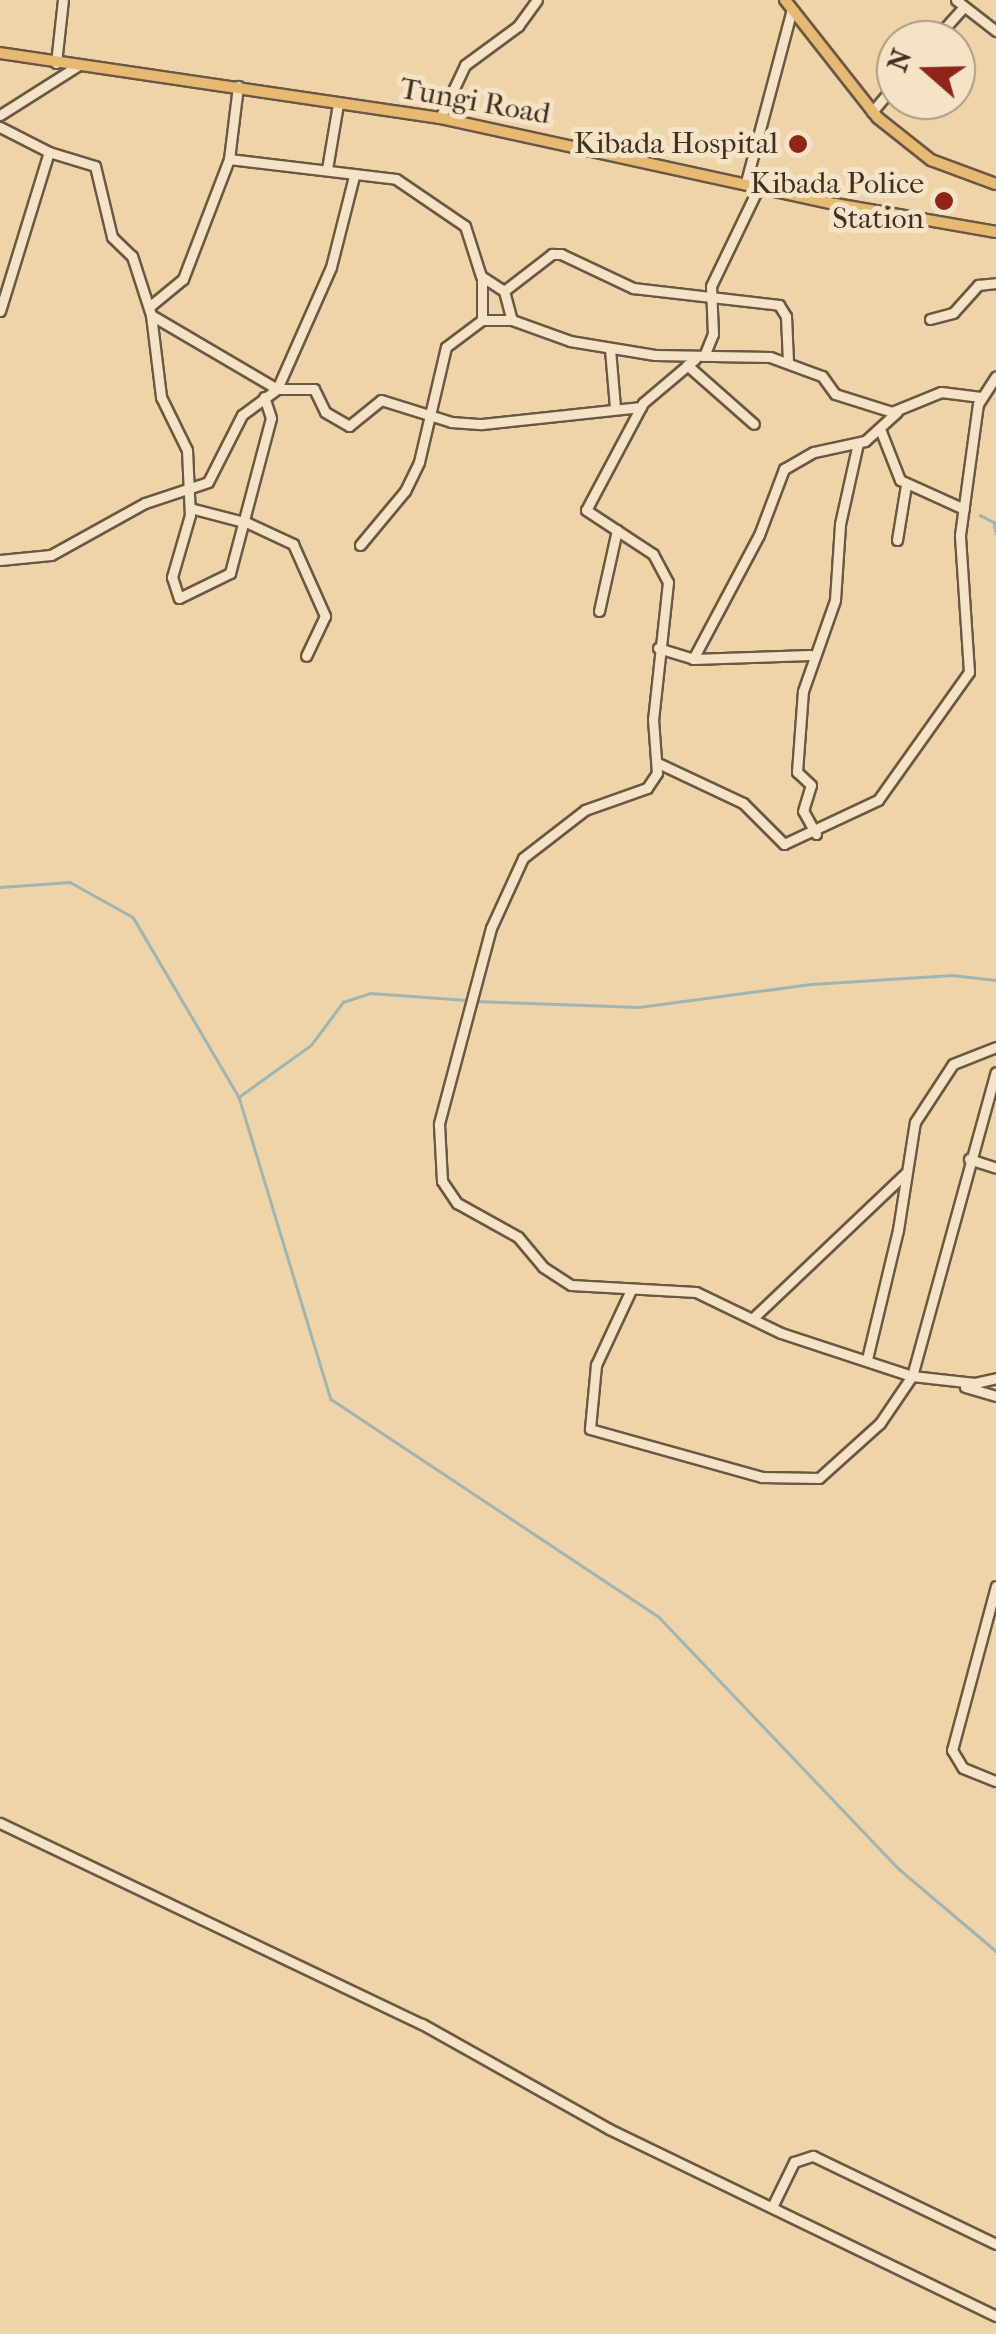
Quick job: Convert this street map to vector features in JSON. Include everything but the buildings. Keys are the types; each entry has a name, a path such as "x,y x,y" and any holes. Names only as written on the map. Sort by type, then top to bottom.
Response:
{"main road":[{"path":"789,4 872,112 931,160 996,184"},
{"name":"Tungi Road","path":"0,53 440,118 996,232"}],"street":[{"path":"56,62 62,0"},
{"path":"440,118 464,65 518,26 537,0"},
{"path":"746,182 789,4"},
{"path":"959,4 996,31"},
{"path":"0,114 79,65"},
{"path":"150,311 183,279 229,160 238,86"},
{"path":"327,170 338,104"},
{"path":"872,112 876,107"},
{"path":"0,127 50,152 95,166 112,237 132,256 150,311 161,396 186,446 190,508 172,573 179,598 228,576 248,523 271,418 264,397"},
{"path":"0,312 50,152"},
{"path":"229,160 396,178 466,226 481,276 482,320"},
{"path":"0,560 51,554 90,539 145,503 190,492 208,482 242,415 277,388 331,267 354,176"},
{"path":"760,184 709,296 713,334 695,360 641,407 586,510 654,554 667,578 653,734 660,764 647,788 604,799 523,858 488,938 437,1136 442,1182 458,1203 518,1237 543,1267 571,1285 630,1292 696,1292 752,1319 912,1376 996,1396"},
{"path":"504,291 552,254 561,254 633,288 782,306 788,362"},
{"path":"0,263 14,261"},
{"path":"481,276 504,291 512,320"},
{"path":"930,319 953,314 978,284 996,282"},
{"path":"150,311 277,388 314,389 326,412 349,426 381,400 433,416 482,424 615,406 641,407"},
{"path":"360,545 405,491 433,416 446,347 482,320 512,320 610,349 695,360 788,362 822,376 834,394 897,412"},
{"path":"610,349 615,406"},
{"path":"695,360 754,424"},
{"path":"660,764 743,803 780,843 816,834 878,800 931,717 966,680 959,582 964,509 981,397 996,376"},
{"path":"694,659 756,543 784,469 814,452 858,443 880,430 897,412 941,392 981,397"},
{"path":"880,430 896,474 906,485 964,509"},
{"path":"816,834 803,811 810,785 797,772 810,656 835,600 840,524 858,443"},
{"path":"897,540 906,485"},
{"path":"190,508 248,523 295,548 325,616 306,656"},
{"path":"600,611 617,530"},
{"path":"658,648 694,659 810,656"},
{"path":"867,1359 908,1172 915,1122 937,1082 953,1064 996,1047"},
{"path":"630,1292 596,1364 587,1421 596,1432 646,1439 762,1477 810,1480 880,1423 912,1376 996,1072"},
{"path":"969,1159 996,1168"},
{"path":"752,1319 908,1172"},
{"path":"947,1382 996,1378"},
{"path":"996,1586 952,1750 963,1768 996,1781"},
{"path":"0,1823 286,1958 609,2129 773,2204 996,2316"},
{"path":"773,2204 794,2162 813,2156 996,2244"}],"waterway":[{"path":"980,515 994,522 996,533"},
{"path":"0,887 70,882 133,917 239,1097 331,1399 659,1617 899,1869 996,1951"},
{"path":"475,1001 639,1007 812,984 952,975 996,980"},
{"path":"240,1096 311,1045 343,1002 370,993 467,1000"}],"place":[{"name":"Kibada Hospital","path":"798,144"},
{"name":"Kibada Police Station","path":"944,201"}]}
